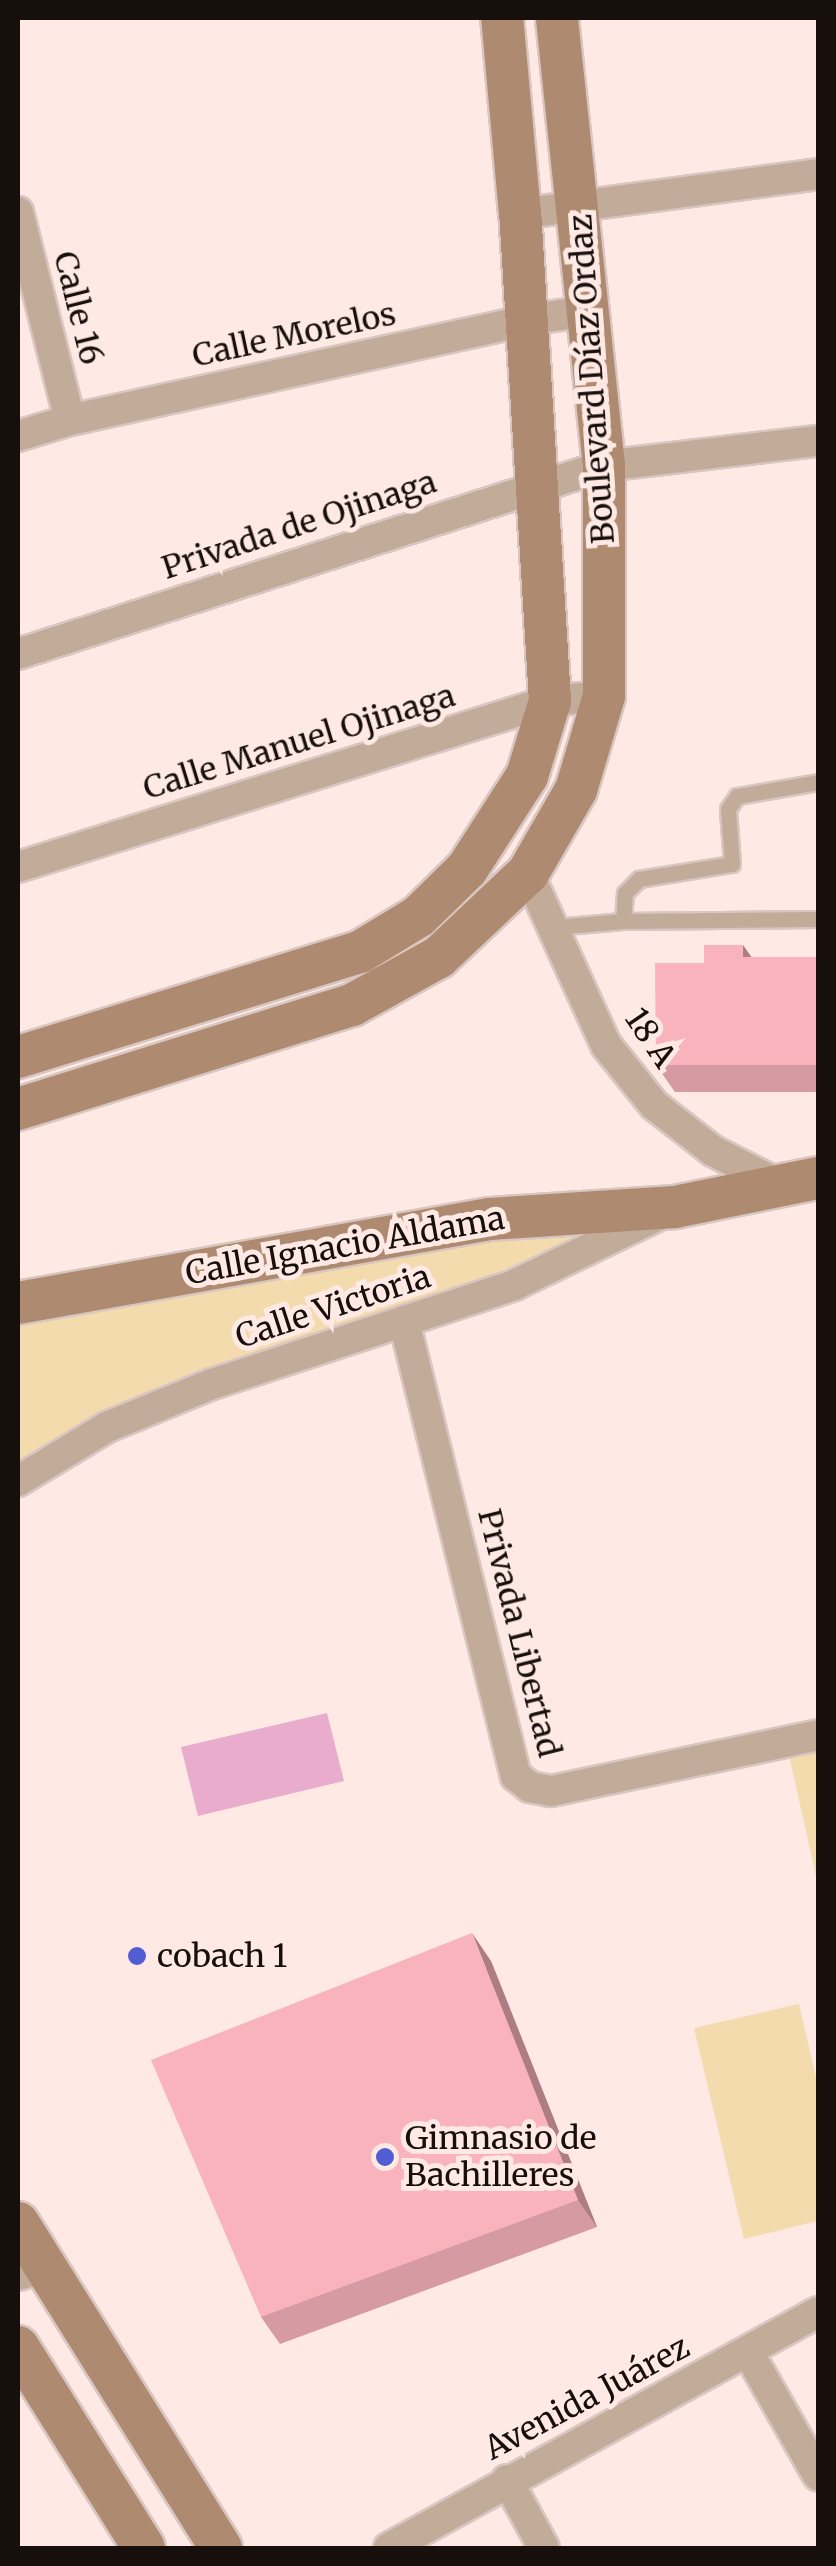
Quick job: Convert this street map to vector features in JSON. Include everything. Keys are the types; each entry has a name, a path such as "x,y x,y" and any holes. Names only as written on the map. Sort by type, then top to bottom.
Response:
{"main road":[{"name":"Boulevard Díaz Ordaz","path":"18,1056 360,952 419,916 467,869 527,776 550,701 520,214 502,18"},
{"name":"Boulevard Díaz Ordaz","path":"18,1109 352,1005 439,957 528,873 576,790 604,696 604,466 558,18"},
{"name":"Calle Ignacio Aldama","path":"18,1304 490,1219 674,1207 799,1182"},
{"path":"18,2223 32,2271 222,2548"},
{"path":"18,2347 144,2548"}],"street":[{"path":"520,214 818,174"},
{"name":"Calle 16","path":"18,212 70,420"},
{"name":"Calle Morelos","path":"18,436 70,420 527,320 588,311"},
{"name":"Privada de Ojinaga","path":"18,654 537,484 604,466 818,441"},
{"name":"Calle Manuel Ojinaga","path":"18,866 550,701 604,696"},
{"name":"18 A","path":"528,873 556,927 606,1045 654,1105 713,1151 799,1182"},
{"name":"Calle Victoria","path":"18,1480 107,1427 194,1391 514,1285 674,1207"},
{"name":"Privada Libertad","path":"404,1322 516,1776 530,1787 551,1791 818,1735"},
{"name":"Avenida Juárez","path":"389,2548 818,2312"},
{"path":"748,2352 818,2475"},
{"path":"507,2480 544,2548"}],"lane":[{"path":"623,920 625,893 639,879 732,864 728,809 738,796 818,782"},
{"path":"556,927 623,920 818,919"}],"shaded area":[{"path":"675,1207 107,1427 18,1483 18,1304"},
{"path":"327,1713 344,1781 198,1816 181,1747"},
{"path":"818,1748 818,1885 789,1755"},
{"path":"799,2004 818,2086 818,2221 744,2239 694,2028"}],"building":[{"path":"704,945 743,945 743,957 818,957 818,1065 656,1065 655,963 704,963"},
{"name":"Gimnasio de Bachilleres","path":"472,1933 578,2200 261,2317 151,2060"}],"place":[{"name":"cobach 1","path":"137,1956"},
{"name":"Gimnasio de Bachilleres","path":"385,2157"}]}
